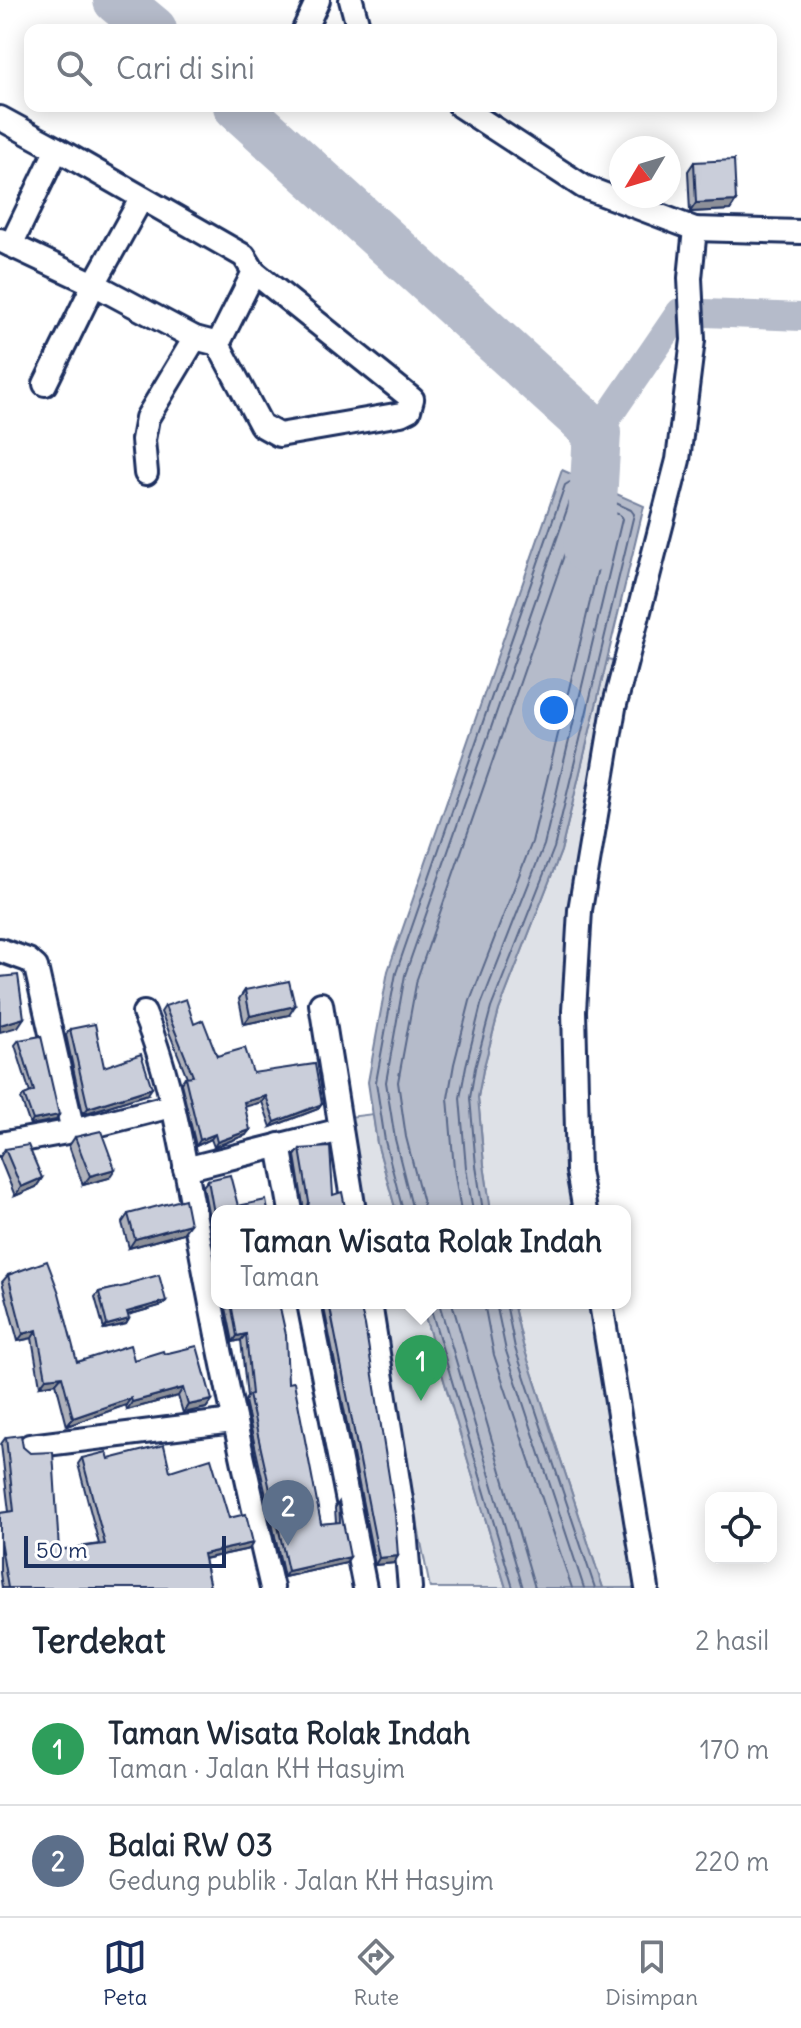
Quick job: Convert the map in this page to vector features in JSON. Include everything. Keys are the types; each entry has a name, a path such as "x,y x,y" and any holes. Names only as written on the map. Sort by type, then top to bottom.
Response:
{"street":[{"path":"307,24 318,0"},
{"path":"351,0 357,24"},
{"path":"469,112 584,187 695,229 801,232"},
{"path":"0,118 57,149 141,199 235,249 244,256 254,272 412,399 412,406 401,414 279,435 270,432 261,425 218,344 195,338 94,284 6,242 57,149"},
{"path":"45,384 94,284 141,199"},
{"path":"584,1205 578,1171 574,1011 580,910 614,708 678,460 693,340 690,278 695,229"},
{"path":"218,344 254,272"},
{"path":"146,473 143,440 147,418 195,338"},
{"path":"0,950 28,960 36,967 73,1131"},
{"path":"321,1004 353,1205"},
{"path":"144,1013 157,1044 211,1306"},
{"path":"0,1144 73,1131 171,1106"},
{"path":"185,1169 341,1130"},
{"path":"279,1145 290,1205"},
{"path":"212,1309 233,1421 272,1588"},
{"path":"310,1309 365,1588"},
{"path":"371,1309 404,1519 409,1588 393,1588"},
{"path":"602,1309 647,1588"},
{"path":"30,1446 233,1421"}],"shaded area":[{"path":"607,659 617,661 569,910 565,1111 581,1205 490,1205 478,1097 483,1070 499,1010 561,851"},
{"path":"373,1114 377,1143 394,1205 356,1205 340,1118"},
{"path":"375,1309 423,1309 506,1588 430,1588"},
{"path":"514,1309 598,1309 642,1588 603,1588 523,1345"}],"water":[{"path":"562,470 644,506 561,851 499,1010 483,1070 478,1097 490,1205 394,1205 377,1143 368,1082 388,971"},
{"path":"423,1309 514,1309 523,1345 603,1588 506,1588"}],"building":[{"path":"734,160 736,201 696,203 694,162"},
{"path":"18,975 24,1018 0,1025 0,977"},
{"path":"289,981 295,1006 250,1016 245,990"},
{"path":"186,999 194,1024 203,1020 217,1056 245,1048 253,1073 315,1064 322,1104 275,1122 266,1096 244,1102 250,1130 217,1142 215,1134 200,1140 185,1077 193,1076 165,1006"},
{"path":"95,1024 104,1067 141,1054 152,1088 88,1108 70,1029"},
{"path":"41,1036 59,1115 33,1120 24,1095 34,1091 19,1040"},
{"path":"101,1131 115,1169 90,1176 75,1137"},
{"path":"28,1145 42,1178 21,1187 5,1149"},
{"path":"330,1147 333,1195 342,1192 345,1205 308,1205 300,1149"},
{"path":"230,1175 238,1205 212,1205 208,1180"},
{"path":"185,1199 190,1224 135,1239 128,1214"},
{"path":"266,1200 267,1205 243,1205"},
{"path":"47,1261 77,1362 130,1345 134,1360 163,1351 164,1354 197,1346 212,1400 188,1405 183,1388 132,1402 131,1398 73,1418 62,1376 46,1378 37,1330 23,1334 8,1275"},
{"path":"159,1275 166,1301 127,1312 129,1319 107,1325 99,1292"},
{"path":"232,1309 280,1309 286,1335 288,1383 294,1382 321,1524 340,1522 339,1502 350,1557 288,1571 249,1395 252,1394 246,1334 237,1336"},
{"path":"330,1309 361,1309 365,1325 395,1514 398,1556 379,1558"},
{"path":"21,1435 23,1447 30,1453 53,1452 59,1550 105,1544 82,1458 107,1452 109,1459 164,1445 170,1471 211,1458 229,1518 246,1514 253,1543 203,1554 210,1588 8,1588 0,1540 0,1513 14,1511 6,1437"}],"waterway":[{"path":"117,0 146,24"},
{"path":"244,112 597,433 591,535 587,549"},
{"path":"597,433 680,312 801,317"}],"place":[{"name":"Taman Wisata Rolak Indah","path":"421,1401"},
{"name":"Balai RW 03","path":"288,1546"}]}
